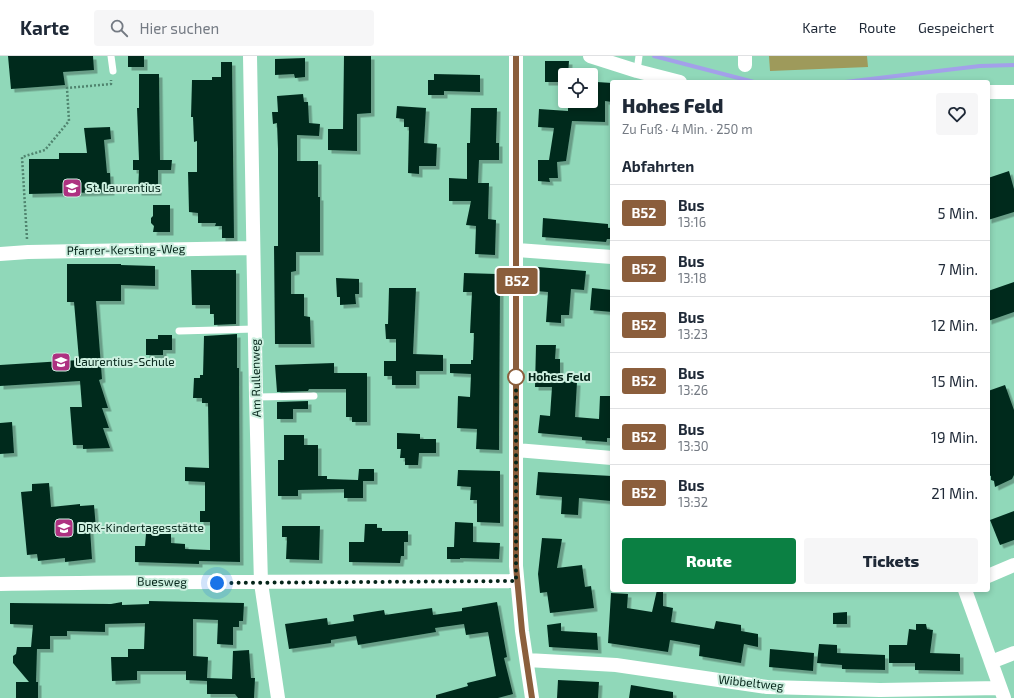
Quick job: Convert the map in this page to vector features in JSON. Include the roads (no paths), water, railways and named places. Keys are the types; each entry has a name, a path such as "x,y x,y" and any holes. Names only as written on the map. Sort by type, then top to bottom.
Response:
{"street":[{"name":"Am Rullenweg","path":"250,56 261,583 278,698"},
{"path":"516,56 516,581 532,698"},
{"path":"590,56 639,63 676,80"},
{"path":"990,92 1014,92"},
{"name":"Pfarrer-Kersting-Weg","path":"0,254 28,252 253,248"},
{"path":"517,250 610,257"},
{"path":"516,450 610,458"},
{"path":"990,575 1014,565"},
{"name":"Buesweg","path":"0,584 127,582 261,583 516,581"},
{"path":"966,592 1002,693"},
{"path":"991,662 1014,653"},
{"name":"Wibbeltweg","path":"527,660 616,665 767,687 1002,693"}],"lane":[{"path":"111,56 112,71"},
{"path":"179,331 255,328"},
{"path":"256,397 314,396"}],"waterway":[{"path":"654,56 746,80"},
{"path":"862,80 980,66 1014,65"}],"place":[{"name":"St. Laurentius","path":"72,188"},
{"name":"Laurentius-Schule","path":"61,362"},
{"name":"Hohes Feld","path":"516,377"},
{"name":"DRK-Kindertagesstätte","path":"64,528"}]}
